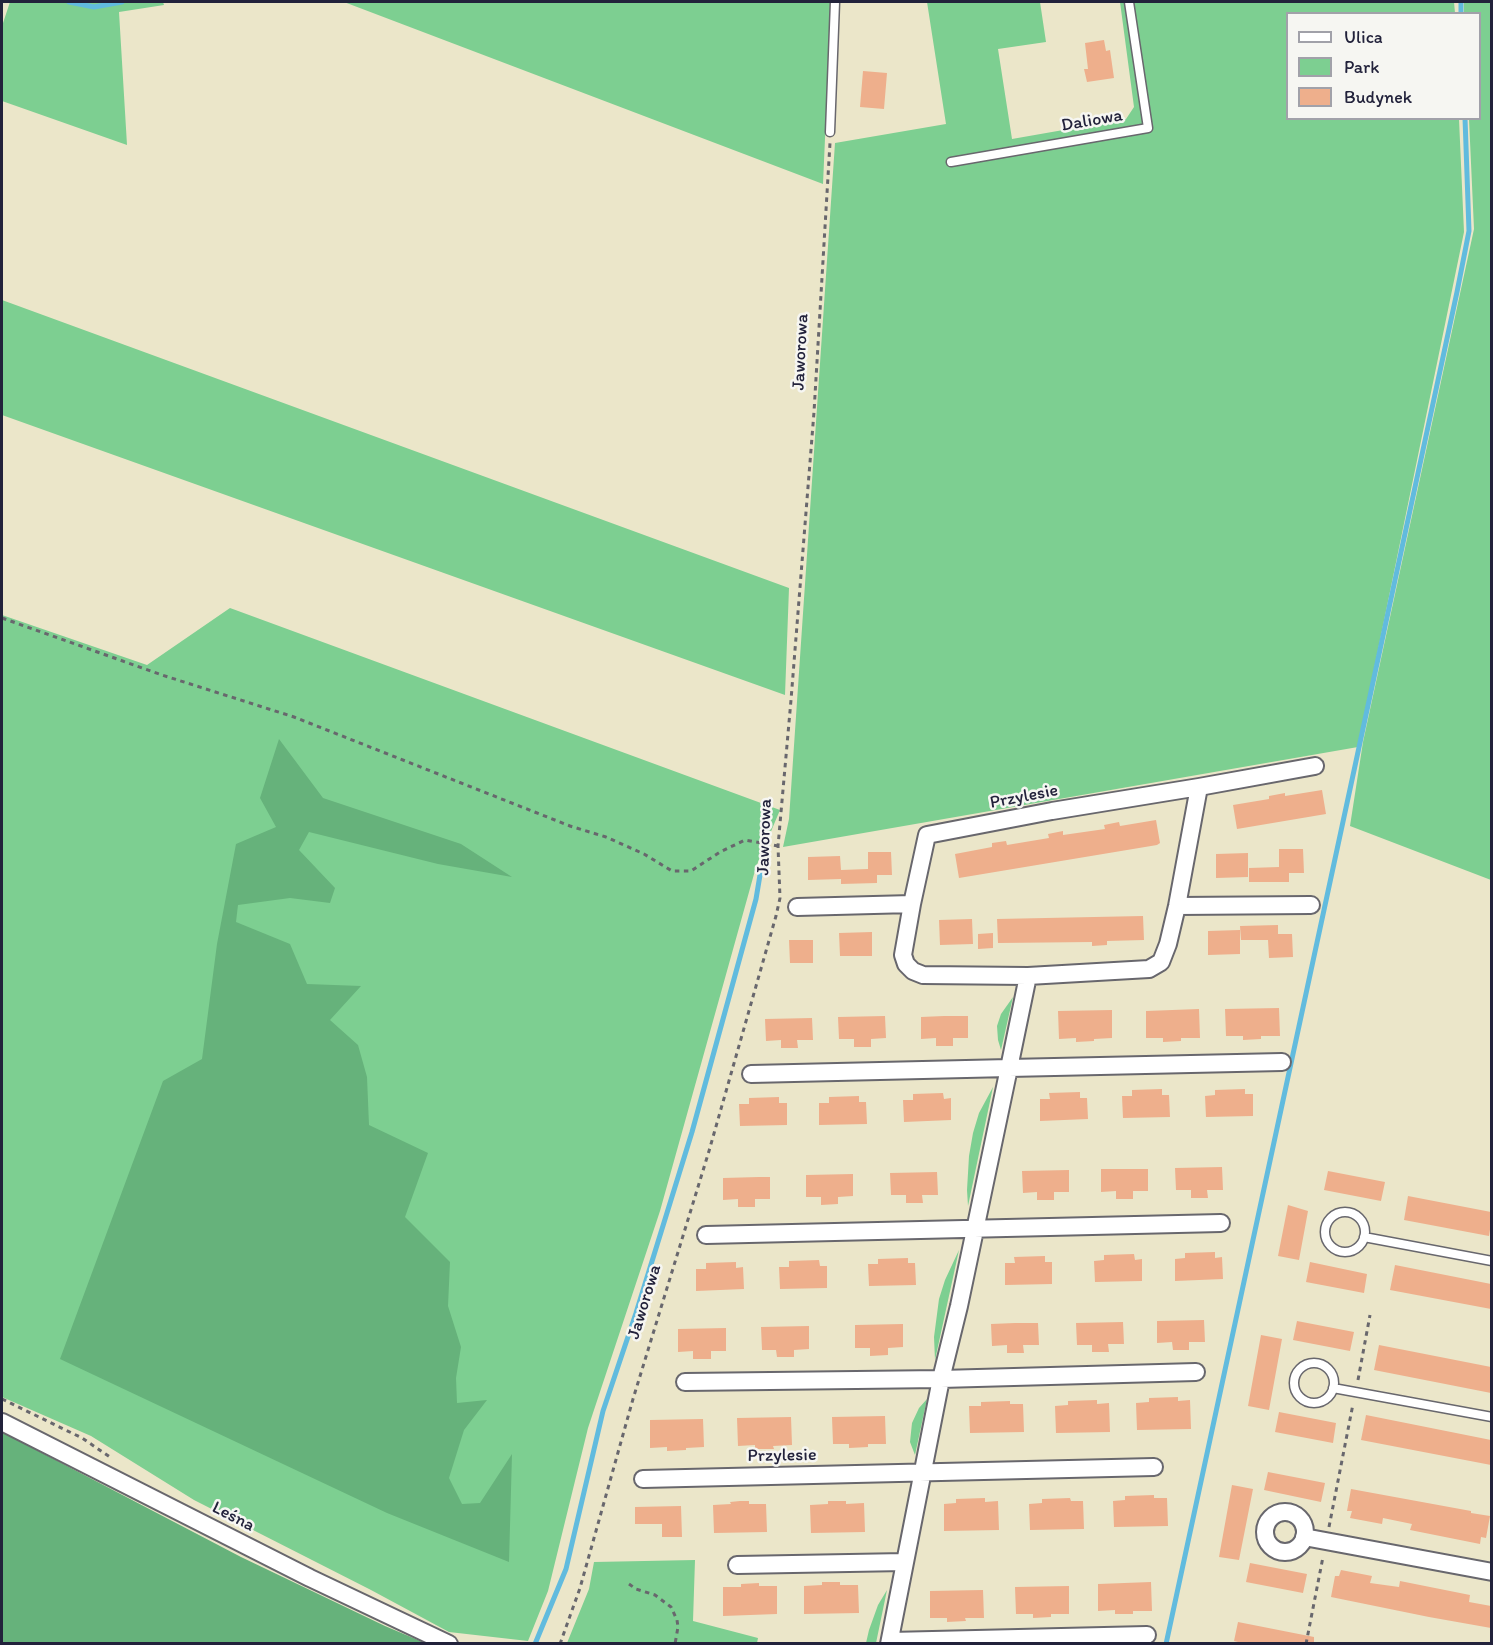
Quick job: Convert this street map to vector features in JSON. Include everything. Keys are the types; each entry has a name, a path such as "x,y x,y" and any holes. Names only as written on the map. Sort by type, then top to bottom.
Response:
{"street":[{"name":"Przylesie","path":"1199,787 1168,944 1161,962 1155,966 1149,969 1028,976 923,975 913,971 906,964 903,955 927,835 1315,766"},
{"path":"797,907 912,904"},
{"path":"1177,906 1311,905"},
{"path":"1028,976 959,1306 941,1379 890,1642 1147,1635"},
{"path":"751,1074 1282,1062"},
{"path":"706,1235 1221,1223"},
{"path":"686,1382 941,1379 1196,1372"},
{"name":"Leśna","path":"2,1422 310,1578 449,1644"},
{"name":"Przylesie","path":"643,1479 1154,1467"},
{"path":"1304,1537 1491,1572"},
{"path":"737,1565 905,1563"}],"lane":[{"path":"830,132 835,2"},
{"name":"Daliowa","path":"951,162 1148,128 1129,2"},
{"path":"1345,1212 1358,1217 1362,1223 1364,1237 1356,1249 1342,1252 1336,1250 1327,1241 1325,1229 1332,1217 1345,1212"},
{"path":"1364,1237 1491,1261"},
{"path":"1307,1365 1321,1365 1332,1374 1333,1388 1325,1400 1311,1403 1300,1397 1294,1380 1301,1368 1307,1365"},
{"path":"1333,1388 1491,1417"}],"path":[{"name":"Jaworowa","path":"560,1644 580,1588 633,1399 709,1150 780,898 778,846 814,412 830,132"},
{"path":"2,618 162,675 294,717 570,826 606,837 644,854 672,871 691,871 720,852 745,840 778,846"},
{"path":"1306,1644 1370,1315"},
{"path":"629,1584 636,1589 655,1595 671,1607 678,1628 675,1644"}],"green space":[{"path":"10,2 163,2 164,5 119,12 127,145 2,101 2,26"},
{"path":"344,2 831,2 823,184"},
{"path":"927,2 1040,2 1046,42 998,49 1012,139 1126,119 1134,107 1120,2 1454,2 1455,12 1286,12 1286,120 1459,120 1464,232 1358,747 783,847 789,819 835,143 946,124"},
{"path":"1464,2 1492,2 1491,880 1350,826 1363,742 1474,229 1469,120 1481,120 1481,12 1464,12"},
{"path":"2,300 789,588 785,695 2,415"},
{"path":"230,608 780,810 756,867 660,1211 588,1428 548,1591 528,1641 449,1632 194,1500 91,1436 2,1397 2,615 147,665"},
{"path":"279,739 323,798 461,844 512,877 438,864 309,832 299,850 335,888 330,903 290,898 238,905 236,922 290,944 307,984 361,986 330,1020 358,1045 367,1077 369,1125 428,1153 405,1217 450,1262 448,1306 461,1347 456,1378 457,1403 487,1400 464,1430 449,1478 462,1504 480,1503 512,1454 509,1562 387,1513 60,1359 163,1081 202,1059 217,944 236,844 276,827 260,798"},
{"path":"1013,997 1001,1050 997,1026 1001,1014"},
{"path":"993,1087 968,1206 969,1156 973,1133 979,1113"},
{"path":"959,1250 935,1360 934,1337 939,1299"},
{"path":"927,1399 915,1455 910,1442 912,1423 919,1408"},
{"path":"2,1432 241,1557 425,1643 2,1643"},
{"path":"695,1560 693,1621 758,1638 757,1643 567,1643 589,1589 594,1562"},
{"path":"887,1590 876,1643 866,1643 878,1605"}],"building":[{"path":"1104,40 1106,51 1110,50 1114,78 1087,82 1084,69 1088,69 1085,43"},
{"path":"863,71 887,73 884,109 860,107"},
{"path":"1322,790 1326,814 1237,829 1233,805 1269,799 1269,796 1285,793 1285,796"},
{"path":"1156,820 1160,843 1157,845 959,878 955,854 992,847 992,843 1006,841 1007,845 1049,838 1048,834 1063,831 1063,835 1105,829 1104,825 1119,822 1120,826"},
{"path":"1279,849 1303,849 1304,873 1289,873 1289,882 1249,882 1249,868 1279,867"},
{"path":"868,852 891,852 892,875 877,875 877,883 841,884 841,879 808,880 808,857 840,856 841,870 868,869"},
{"path":"1248,853 1248,877 1216,878 1216,854"},
{"path":"1143,916 1144,940 1107,941 1107,945 1092,946 1092,942 998,943 997,919"},
{"path":"972,919 973,944 940,945 939,920"},
{"path":"1278,925 1278,934 1292,934 1293,957 1269,958 1268,940 1241,940 1240,926"},
{"path":"1240,930 1240,954 1208,955 1208,931"},
{"path":"872,932 872,956 840,956 839,933"},
{"path":"993,933 993,948 978,949 978,934"},
{"path":"789,940 813,940 813,963 790,963"},
{"path":"1279,1008 1280,1036 1261,1036 1261,1039 1243,1040 1243,1036 1226,1036 1225,1009"},
{"path":"1199,1009 1200,1038 1181,1038 1181,1041 1163,1042 1163,1038 1146,1038 1146,1011"},
{"path":"1112,1010 1112,1038 1076,1042 1076,1038 1059,1039 1058,1011"},
{"path":"885,1016 886,1038 871,1039 871,1047 854,1047 854,1039 839,1039 838,1017"},
{"path":"968,1016 968,1038 953,1038 953,1046 936,1046 936,1038 921,1039 921,1017"},
{"path":"812,1018 813,1040 797,1040 798,1048 781,1048 781,1040 766,1041 765,1019"},
{"path":"1162,1089 1162,1095 1169,1095 1170,1117 1123,1118 1122,1096 1132,1096 1132,1090"},
{"path":"1245,1089 1245,1094 1253,1094 1253,1116 1206,1117 1205,1096 1215,1095 1215,1090"},
{"path":"1080,1092 1080,1098 1087,1098 1088,1119 1040,1121 1040,1099 1050,1099 1049,1093"},
{"path":"943,1093 944,1099 951,1098 951,1120 904,1122 903,1100 913,1100 913,1094"},
{"path":"859,1096 859,1102 866,1102 867,1124 819,1125 819,1103 829,1103 829,1097"},
{"path":"779,1097 779,1103 787,1103 787,1125 740,1126 739,1104 749,1104 749,1098"},
{"path":"1222,1167 1223,1190 1207,1190 1208,1198 1191,1198 1191,1190 1176,1190 1175,1168"},
{"path":"1101,1169 1148,1169 1148,1191 1133,1191 1133,1199 1116,1199 1116,1191 1101,1192"},
{"path":"1069,1170 1069,1192 1054,1192 1054,1200 1037,1200 1037,1192 1023,1193 1022,1171"},
{"path":"1328,1171 1385,1182 1381,1201 1324,1190"},
{"path":"937,1172 938,1195 922,1195 923,1203 906,1203 906,1195 891,1195 890,1173"},
{"path":"853,1174 853,1196 838,1197 838,1204 821,1205 821,1197 806,1197 806,1175"},
{"path":"770,1177 770,1199 755,1199 755,1207 738,1207 738,1199 723,1200 723,1178"},
{"path":"1408,1196 1491,1212 1489,1236 1404,1220"},
{"path":"1288,1205 1308,1211 1299,1260 1278,1256"},
{"path":"1215,1252 1215,1258 1222,1257 1223,1279 1175,1281 1175,1259 1185,1258 1185,1253"},
{"path":"1134,1254 1135,1260 1142,1259 1142,1281 1095,1282 1094,1261 1104,1260 1104,1255"},
{"path":"1045,1256 1045,1262 1052,1262 1052,1284 1005,1285 1005,1263 1015,1263 1014,1257"},
{"path":"908,1258 908,1263 915,1263 916,1285 869,1286 868,1264 878,1264 878,1259"},
{"path":"819,1260 820,1266 827,1266 827,1288 780,1289 779,1267 789,1267 789,1261"},
{"path":"736,1262 736,1268 743,1267 744,1289 696,1291 696,1269 706,1269 706,1263"},
{"path":"1310,1262 1367,1274 1364,1293 1306,1282"},
{"path":"1395,1265 1491,1284 1491,1309 1390,1290"},
{"path":"1204,1320 1205,1342 1189,1342 1189,1350 1173,1350 1172,1342 1157,1343 1157,1321"},
{"path":"1297,1321 1354,1332 1350,1351 1293,1340"},
{"path":"1123,1322 1124,1344 1108,1344 1109,1352 1092,1352 1092,1345 1077,1345 1076,1323"},
{"path":"1038,1323 1039,1345 1023,1345 1024,1353 1007,1353 1007,1345 992,1346 991,1324"},
{"path":"903,1324 903,1347 888,1348 888,1355 870,1356 870,1348 855,1348 855,1325"},
{"path":"809,1326 809,1349 794,1350 794,1357 777,1357 776,1350 762,1350 761,1327"},
{"path":"726,1328 726,1351 711,1351 711,1359 693,1359 693,1351 678,1352 678,1329"},
{"path":"1261,1335 1282,1339 1269,1410 1248,1406"},
{"path":"1379,1345 1491,1367 1491,1393 1374,1370"},
{"path":"1178,1397 1178,1401 1190,1400 1191,1429 1137,1430 1136,1403 1149,1402 1149,1398"},
{"path":"1097,1400 1097,1404 1109,1403 1110,1432 1056,1433 1055,1406 1068,1405 1068,1401"},
{"path":"1010,1401 1010,1404 1023,1404 1024,1432 970,1433 969,1406 981,1406 981,1402"},
{"path":"1279,1412 1336,1423 1333,1443 1275,1432"},
{"path":"1366,1415 1491,1440 1491,1465 1361,1440"},
{"path":"885,1416 886,1444 868,1444 868,1447 849,1448 849,1444 833,1444 832,1417"},
{"path":"791,1417 792,1445 773,1446 774,1449 755,1449 755,1445 738,1446 737,1418"},
{"path":"703,1419 704,1447 667,1451 667,1447 650,1448 650,1420"},
{"path":"1268,1472 1325,1483 1321,1502 1264,1490"},
{"path":"1232,1485 1253,1489 1239,1560 1219,1557"},
{"path":"1351,1489 1490,1516 1486,1538 1481,1537 1480,1544 1410,1530 1412,1524 1383,1518 1382,1524 1350,1518 1352,1511 1347,1511"},
{"path":"1154,1495 1154,1498 1167,1498 1168,1526 1114,1527 1113,1501 1125,1500 1125,1496"},
{"path":"985,1498 985,1502 998,1501 999,1530 944,1531 944,1504 956,1503 956,1499"},
{"path":"1070,1498 1071,1501 1083,1501 1084,1529 1030,1530 1029,1504 1042,1503 1042,1499"},
{"path":"749,1501 749,1504 766,1504 767,1532 714,1533 713,1505"},
{"path":"828,1501 846,1501 846,1504 864,1503 865,1532 811,1533 810,1505 828,1504"},
{"path":"681,1506 682,1537 662,1537 662,1524 635,1524 635,1507"},
{"path":"1250,1563 1307,1574 1303,1593 1246,1582"},
{"path":"1341,1570 1372,1576 1370,1583 1399,1587 1400,1581 1470,1595 1469,1602 1491,1606 1491,1628 1331,1597 1335,1576 1339,1576"},
{"path":"822,1582 858,1585 859,1613 804,1614 804,1586 822,1585"},
{"path":"1151,1582 1152,1611 1115,1614 1115,1610 1098,1611 1098,1584"},
{"path":"759,1583 759,1586 777,1586 777,1614 723,1616 723,1587 741,1587 741,1584"},
{"path":"1069,1586 1069,1614 1051,1614 1051,1617 1033,1618 1033,1614 1016,1614 1015,1587"},
{"path":"983,1590 984,1618 965,1618 966,1621 947,1622 947,1618 930,1618 930,1591"},
{"path":"1238,1622 1314,1637 1314,1644 1246,1644 1234,1641"}],"waterway":[{"path":"69,2 94,7 122,2"},
{"path":"1461,2 1461,12"},
{"path":"1166,1644 1469,231 1465,120"},
{"path":"535,1644 566,1569 603,1411 692,1132 756,899 762,863"}]}
